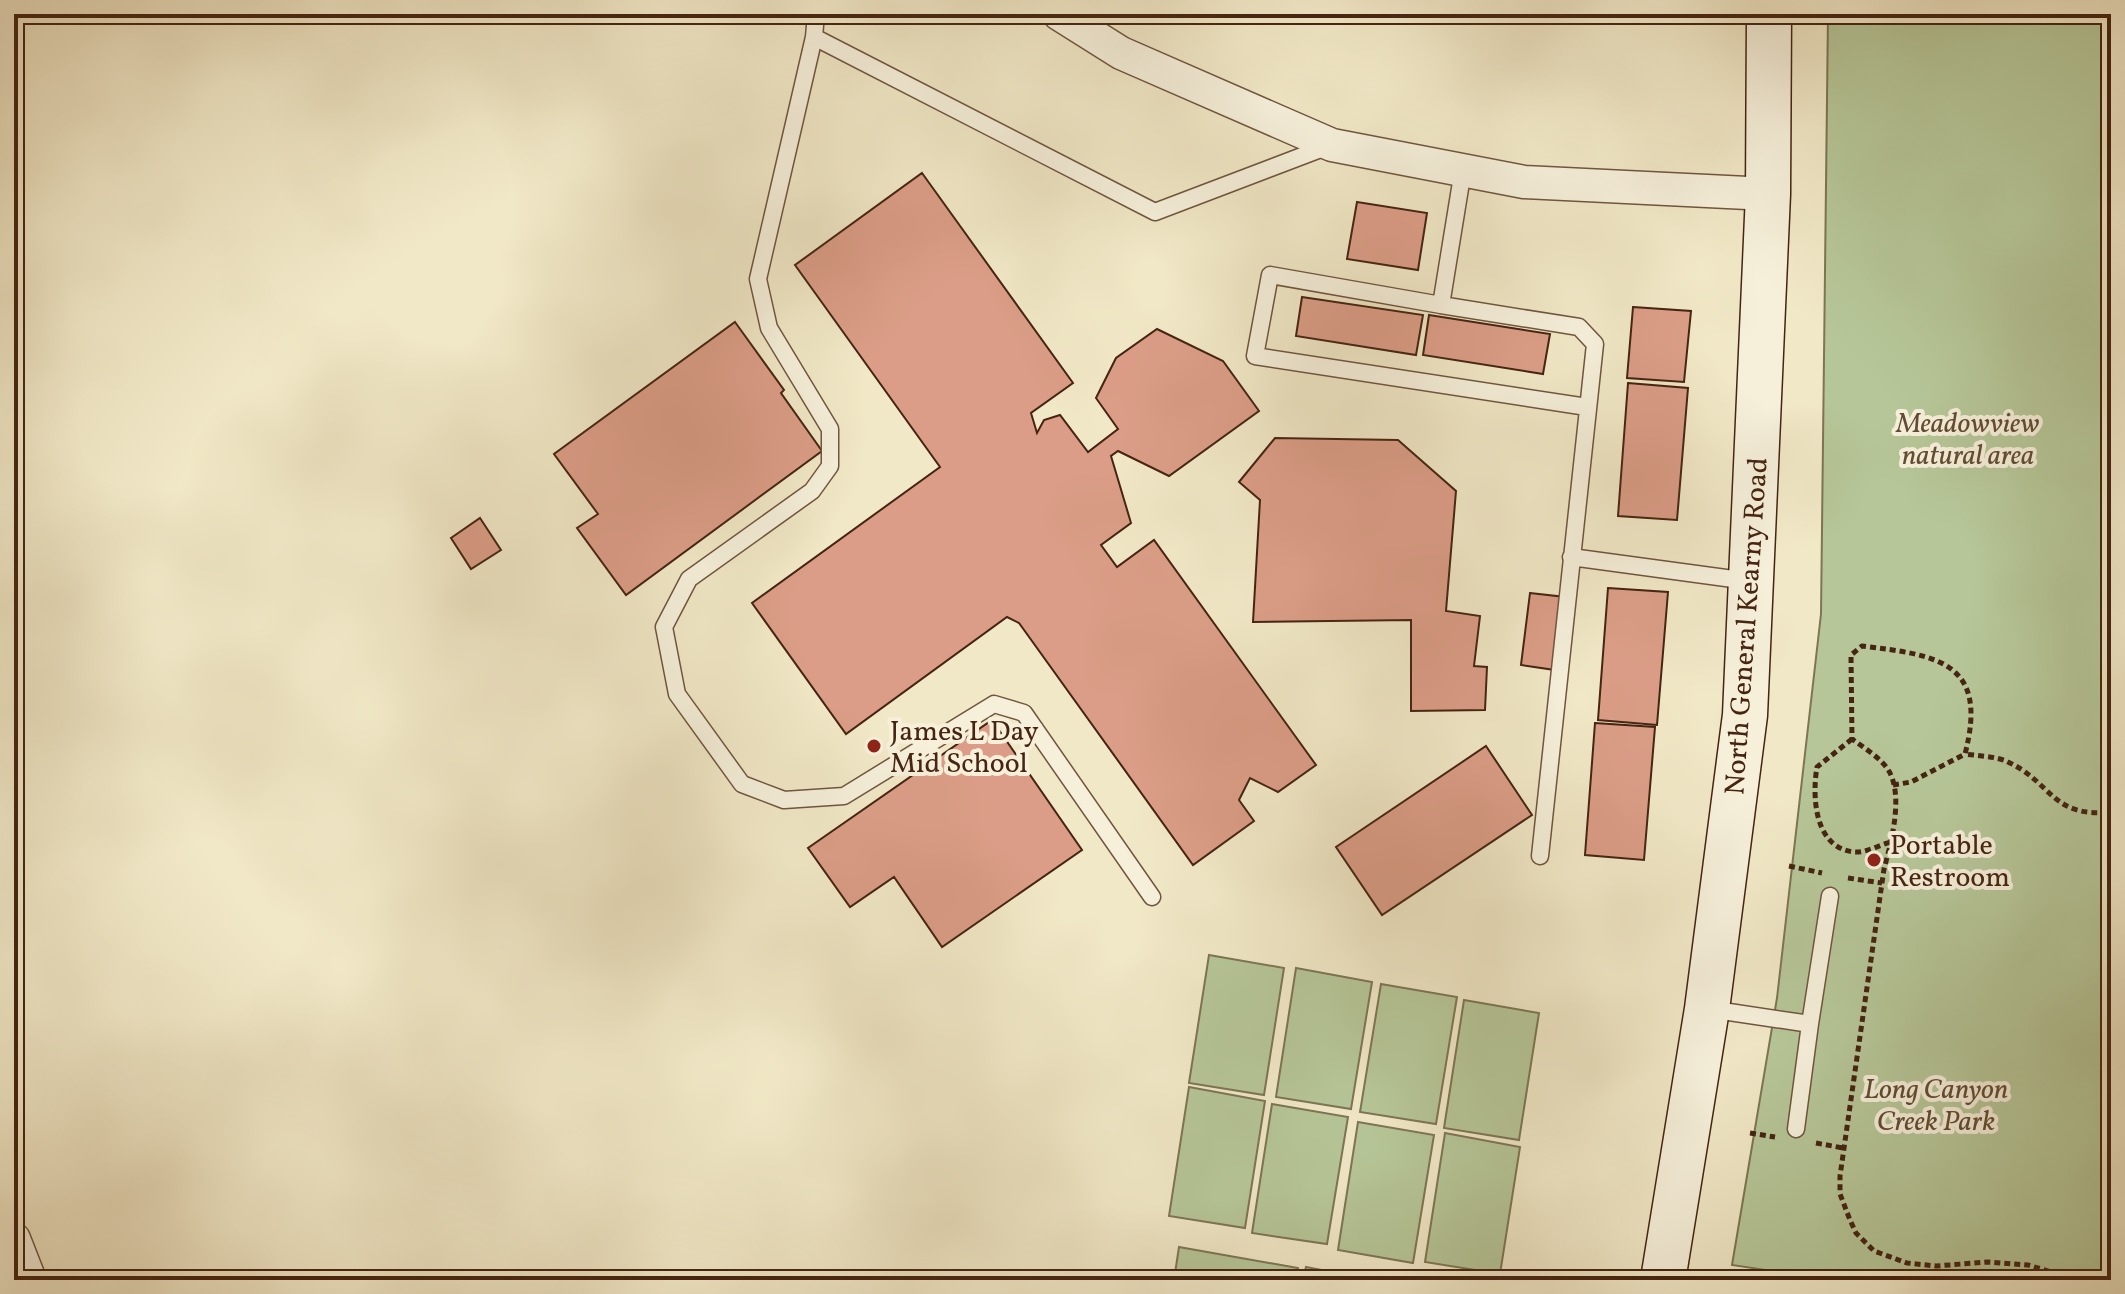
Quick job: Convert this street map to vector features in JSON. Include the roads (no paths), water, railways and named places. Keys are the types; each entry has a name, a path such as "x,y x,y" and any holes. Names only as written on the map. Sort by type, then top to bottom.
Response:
{"street":[{"path":"1059,14 1121,53 1332,145 1524,182 1768,194"},
{"name":"North General Kearny Road","path":"1663,1280 1707,1009 1745,715 1768,194 1769,14"},
{"path":"14,1239 30,1280"}],"lane":[{"path":"816,14 814,37 758,279 769,328 830,429 830,466 812,491 689,579 664,627 677,694 742,784 784,800 844,796 994,704 1024,713 1152,897"},
{"path":"814,37 1155,212 1332,145"},
{"path":"1441,305 1463,170"},
{"path":"1540,856 1595,344 1579,327 1270,275 1255,356 1587,407"},
{"path":"1571,557 1751,581"},
{"path":"1796,1129 1830,896"},
{"path":"1707,1009 1810,1024"}],"place":[{"name":"James L Day Mid School","path":"874,746"},
{"name":"Portable Restroom","path":"1874,860"}],"park label":[{"name":"Meadowview natural area","path":"1968,438"},
{"name":"Long Canyon Creek Park","path":"1936,1104"}]}
